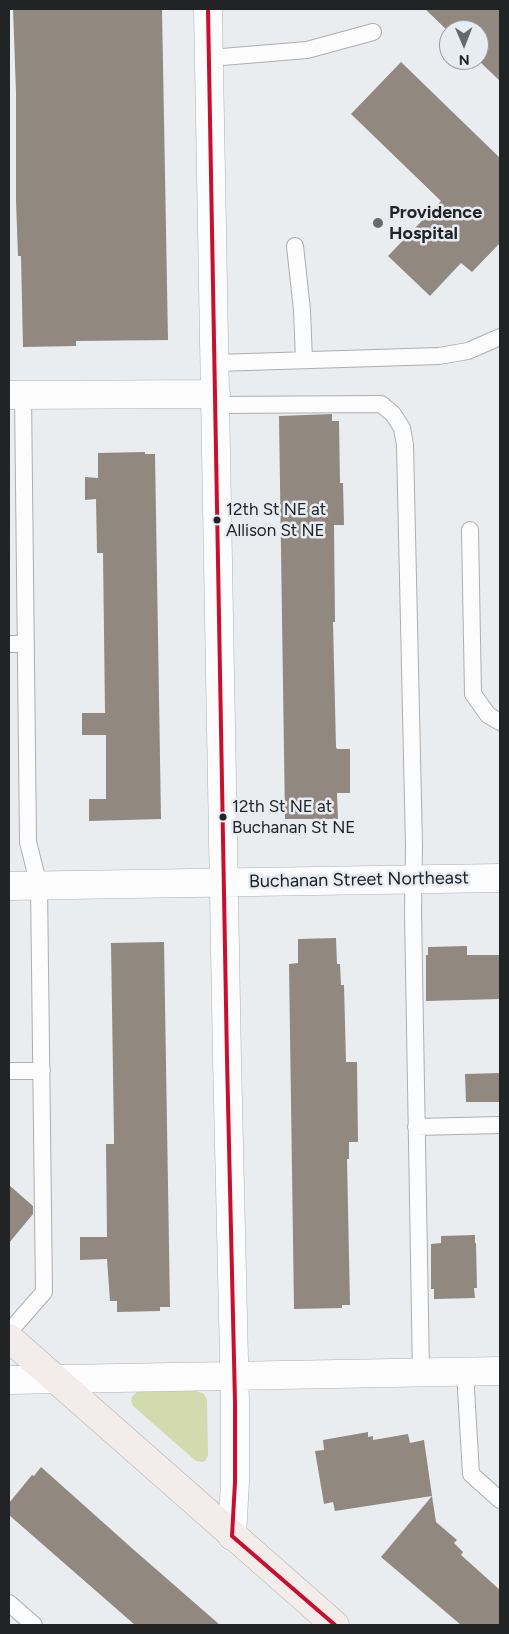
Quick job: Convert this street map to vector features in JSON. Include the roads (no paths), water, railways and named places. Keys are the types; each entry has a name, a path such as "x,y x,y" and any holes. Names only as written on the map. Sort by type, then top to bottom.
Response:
{"main road":[{"path":"9,1338 335,1625"}],"street":[{"path":"208,9 227,1060 235,1376 235,1482 232,1536"},
{"path":"16,395 216,400"},
{"name":"Buchanan Street Northeast","path":"9,886 500,878"},
{"path":"9,1380 500,1371"}],"lane":[{"path":"210,58 307,50 373,32"},
{"path":"295,246 302,310 304,360"},
{"path":"215,363 439,356 468,351 500,337"},
{"path":"9,1332 44,1292 39,886 28,842 26,644 16,395"},
{"path":"216,400 381,404 393,414 402,428 405,445 414,846 416,1127 421,1373"},
{"path":"470,530 473,694 488,714 500,722"},
{"path":"9,644 26,644"},
{"path":"9,1071 42,1071"},
{"path":"416,1127 500,1125"},
{"path":"465,1372 471,1474 500,1500"},
{"path":"9,1603 34,1625"}],"place":[{"name":"Providence Hospital","path":"378,223"},
{"name":"12th St NE at Allison St NE","path":"217,520"},
{"name":"12th St NE at Buchanan St NE","path":"223,817"}]}
